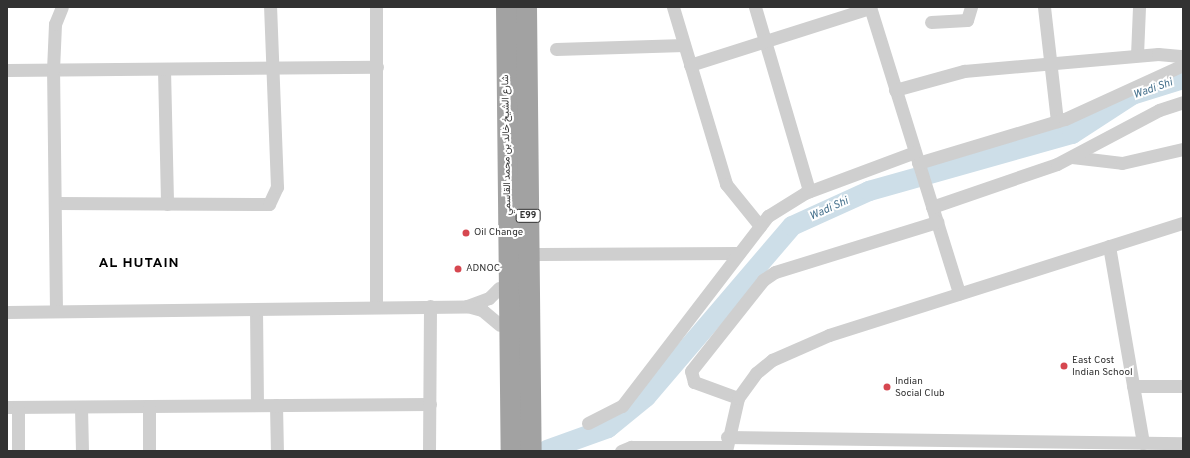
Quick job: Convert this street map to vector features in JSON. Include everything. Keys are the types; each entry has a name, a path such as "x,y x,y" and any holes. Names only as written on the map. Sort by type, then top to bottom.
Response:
{"highway":[{"name":"شارع الشيخ خالد بن محمد القاسمي","path":"506,7 502,137 506,400 511,424 511,451"},
{"name":"شارع الشيخ خالد بن محمد القاسمي","path":"526,7 535,317 531,451"}],"street":[{"path":"56,311 53,70 55,24 60,7"},
{"path":"55,203 263,205 273,200 277,187 275,68 270,7"},
{"path":"376,7 376,307"},
{"path":"673,7 726,184 760,226"},
{"path":"755,7 809,191"},
{"path":"690,65 870,7 959,293"},
{"path":"931,22 967,20 971,7"},
{"path":"1044,7 1057,121"},
{"path":"1137,56 1139,7"},
{"path":"556,49 684,45"},
{"path":"895,90 951,73 1050,62 1137,56 1183,56"},
{"path":"588,423 622,406 768,216 809,191 917,158 1057,121 1183,65"},
{"path":"7,70 377,67"},
{"path":"164,69 167,204"},
{"path":"930,202 1072,156 1159,110 1183,102"},
{"path":"1072,156 1122,163 1183,149"},
{"path":"738,398 694,382 691,371 763,280 775,272 937,222"},
{"path":"726,445 738,398 756,373 796,348 959,293 1183,222"},
{"path":"1109,246 1143,443"},
{"path":"539,254 739,253"},
{"path":"467,306 489,298 499,288"},
{"path":"429,451 430,306"},
{"path":"7,312 467,306 482,310 500,325"},
{"path":"256,309 257,405"},
{"path":"1133,386 1183,386"},
{"path":"18,451 13,407 430,404"},
{"path":"276,405 276,451"},
{"path":"149,406 149,451"},
{"path":"81,407 82,451"},
{"path":"621,451 631,447 726,445 1001,446 1143,443 1183,444"}],"waterway":[{"name":"Wadi Shi","path":"547,450 608,428 646,397 792,226 869,191 1072,134 1132,95 1183,79"}],"place":[{"name":"Oil Change","path":"466,233"},
{"name":"ADNOC","path":"458,269"},
{"name":"East Cost Indian School","path":"1064,366"},
{"name":"Indian Social Club","path":"887,387"}],"district":[{"name":"AL HUTAIN","path":"139,264"}]}
